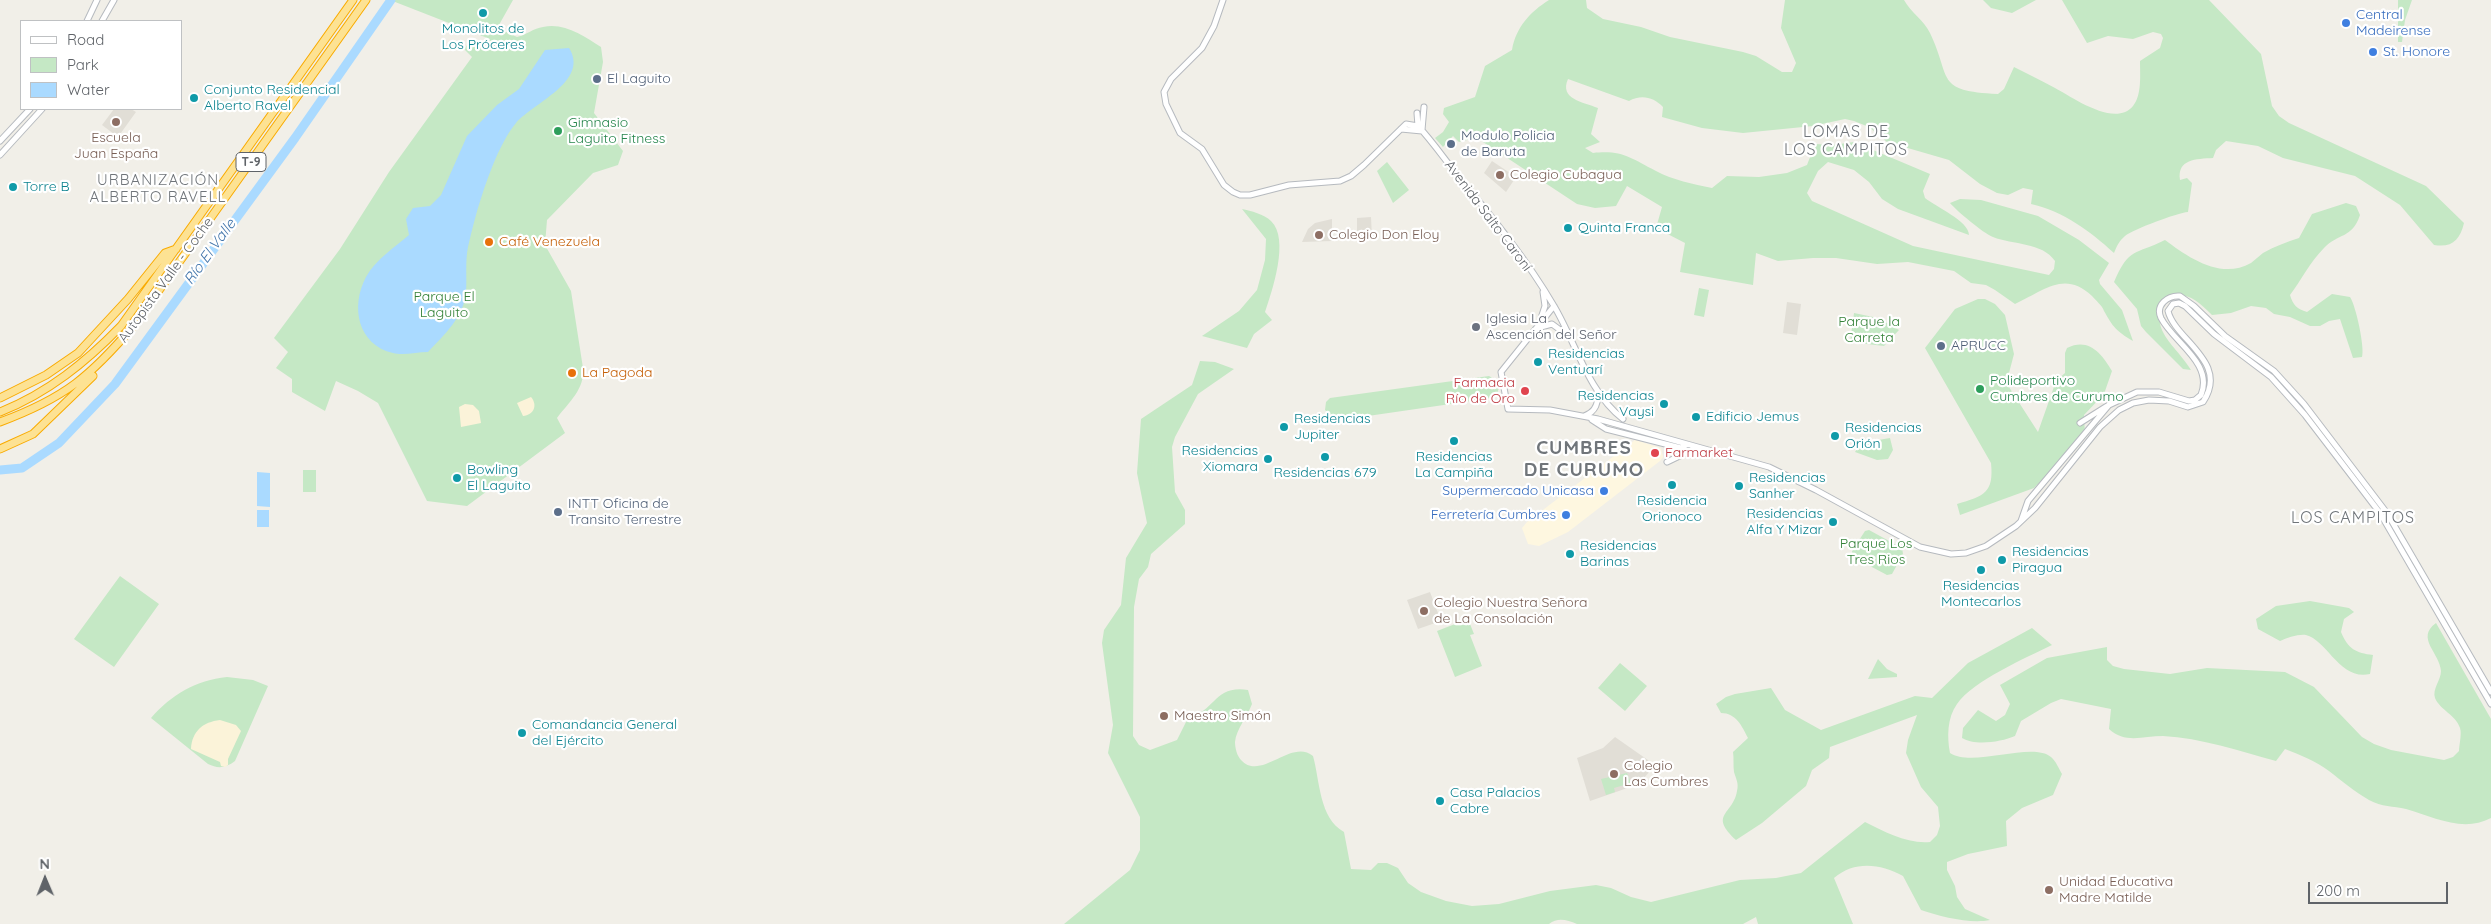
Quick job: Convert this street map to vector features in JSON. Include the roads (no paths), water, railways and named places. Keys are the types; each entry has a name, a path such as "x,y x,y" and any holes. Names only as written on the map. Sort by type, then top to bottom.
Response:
{"highway":[{"name":"Autopista Valle - Coche","path":"0,412 23,403 90,358 122,326 353,0"},
{"name":"Autopista Valle - Coche","path":"0,422 30,411 84,379 104,361 136,324 366,0"},
{"path":"0,398 46,374 78,353 128,299 165,253 176,248"},
{"name":"T-9","path":"1,448 33,434 57,413 105,364 136,324"}],"main road":[{"path":"87,20 97,0"},
{"path":"103,20 114,0"},
{"path":"1223,0 1214,26 1202,48 1171,79 1164,92 1166,104 1180,133 1202,149 1224,185 1233,192 1240,196 1250,195 1288,185 1340,181 1352,176 1406,124 1420,128"},
{"path":"1420,128 1424,107"},
{"path":"0,140 29,110"},
{"path":"0,155 41,110"},
{"path":"1417,113 1420,128"},
{"path":"1401,129 1420,128"},
{"name":"Avenida Salto Caroní","path":"1420,128 1509,238 1554,306 1596,388 1610,407 1623,419"},
{"path":"1533,331 1544,312 1544,298 1541,287"},
{"path":"2080,423 2131,394 2159,392 2189,401 2195,400 2201,395 2203,380 2197,364 2165,324 2160,312 2161,305 2167,298 2176,296 2184,298 2225,336 2258,358 2281,378 2369,487 2392,522 2491,692"},
{"path":"1554,306 1501,372 1508,409 1550,410 1582,416 1606,429 1634,432 1683,442 1686,445 1778,471 1920,547 1935,552 1951,554 1973,551 1997,540 2020,521 2035,508 2090,438 2114,413 2144,401 2168,401 2188,407 2200,404 2209,386 2204,359 2168,314 2170,305 2179,303 2185,306 2220,339 2271,377 2305,415 2380,513 2491,704"},
{"path":"1533,331 1548,324 1557,326 1573,345"},
{"path":"1582,416 1590,414 1596,406 1596,388"},
{"path":"2020,521 2028,501 2109,405"},
{"path":"1631,422 1634,432"},
{"path":"1667,462 1697,447"}],"water":[{"name":"El Laguito","path":"569,48 573,60 572,71 566,81 516,123 504,141 493,164 468,247 466,292 457,317 447,332 428,352 397,354 381,349 372,342 360,323 358,312 359,300 366,277 380,259 409,235 406,219 413,208 430,206 441,195 467,136 497,105 519,89 545,50"},
{"path":"257,472 270,473 270,507 257,506"},
{"path":"257,510 269,510 269,527 257,527"}],"waterway":[{"name":"Río El Valle","path":"0,470 22,468 59,443 115,384 295,138 391,0"}],"place":[{"name":"Monolitos de Los Próceres","path":"483,13"},
{"name":"Central Madeirense","path":"2346,23"},
{"name":"St. Honore","path":"2373,52"},
{"name":"El Laguito","path":"597,79"},
{"name":"Conjunto Residencial Alberto Ravel","path":"194,98"},
{"name":"Escuela Juan España","path":"116,122"},
{"name":"Gimnasio Laguito Fitness","path":"558,131"},
{"name":"Modulo Policia de Baruta","path":"1451,144"},
{"name":"Colegio Cubagua","path":"1500,175"},
{"name":"Torre B","path":"13,187"},
{"name":"Quinta Franca","path":"1568,228"},
{"name":"Colegio Don Eloy","path":"1319,235"},
{"name":"Café Venezuela","path":"489,242"},
{"name":"Iglesia La Ascención del Señor","path":"1476,327"},
{"name":"APRUCC","path":"1941,346"},
{"name":"Residencias Ventuarí","path":"1538,362"},
{"name":"La Pagoda","path":"572,373"},
{"name":"Polideportivo Cumbres de Curumo","path":"1980,389"},
{"name":"Farmacia Río de Oro","path":"1525,391"},
{"name":"Residencias Vaysi","path":"1664,404"},
{"name":"Edificio Jemus","path":"1696,417"},
{"name":"Residencias Jupiter","path":"1284,427"},
{"name":"Residencias Orión","path":"1835,436"},
{"name":"Residencias La Campiña","path":"1454,441"},
{"name":"Farmarket","path":"1655,453"},
{"name":"Residencias 679","path":"1325,457"},
{"name":"Residencias Xiomara","path":"1268,459"},
{"name":"Bowling El Laguito","path":"457,478"},
{"name":"Residencia Orionoco","path":"1672,485"},
{"name":"Residencias Sanher","path":"1739,486"},
{"name":"Supermercado Unicasa","path":"1604,491"},
{"name":"INTT Oficina de Transito Terrestre","path":"558,512"},
{"name":"Ferretería Cumbres","path":"1566,515"},
{"name":"Residencias Alfa Y Mizar","path":"1833,522"},
{"name":"Residencias Barinas","path":"1570,554"},
{"name":"Residencias Piragua","path":"2002,560"},
{"name":"Residencias Montecarlos","path":"1981,570"},
{"name":"Colegio Nuestra Señora de La Consolación","path":"1424,611"},
{"name":"Maestro Simón","path":"1164,716"},
{"name":"Comandancia General del Ejército","path":"522,733"},
{"name":"Colegio Las Cumbres","path":"1614,774"},
{"name":"Casa Palacios Cabre","path":"1440,801"},
{"name":"Unidad Educativa Madre Matilde","path":"2049,890"}],"district":[{"name":"LOMAS DE LOS CAMPITOS","path":"1846,141"},
{"name":"URBANIZACIÓN ALBERTO RAVELL","path":"158,188"},
{"name":"CUMBRES DE CURUMO","path":"1584,459"},
{"name":"LOS CAMPITOS","path":"2353,518"}],"park label":[{"name":"Parque El Laguito","path":"444,306"},
{"name":"Parque la Carreta","path":"1869,330"},
{"name":"Parque Los Tres Rios","path":"1876,552"}]}
